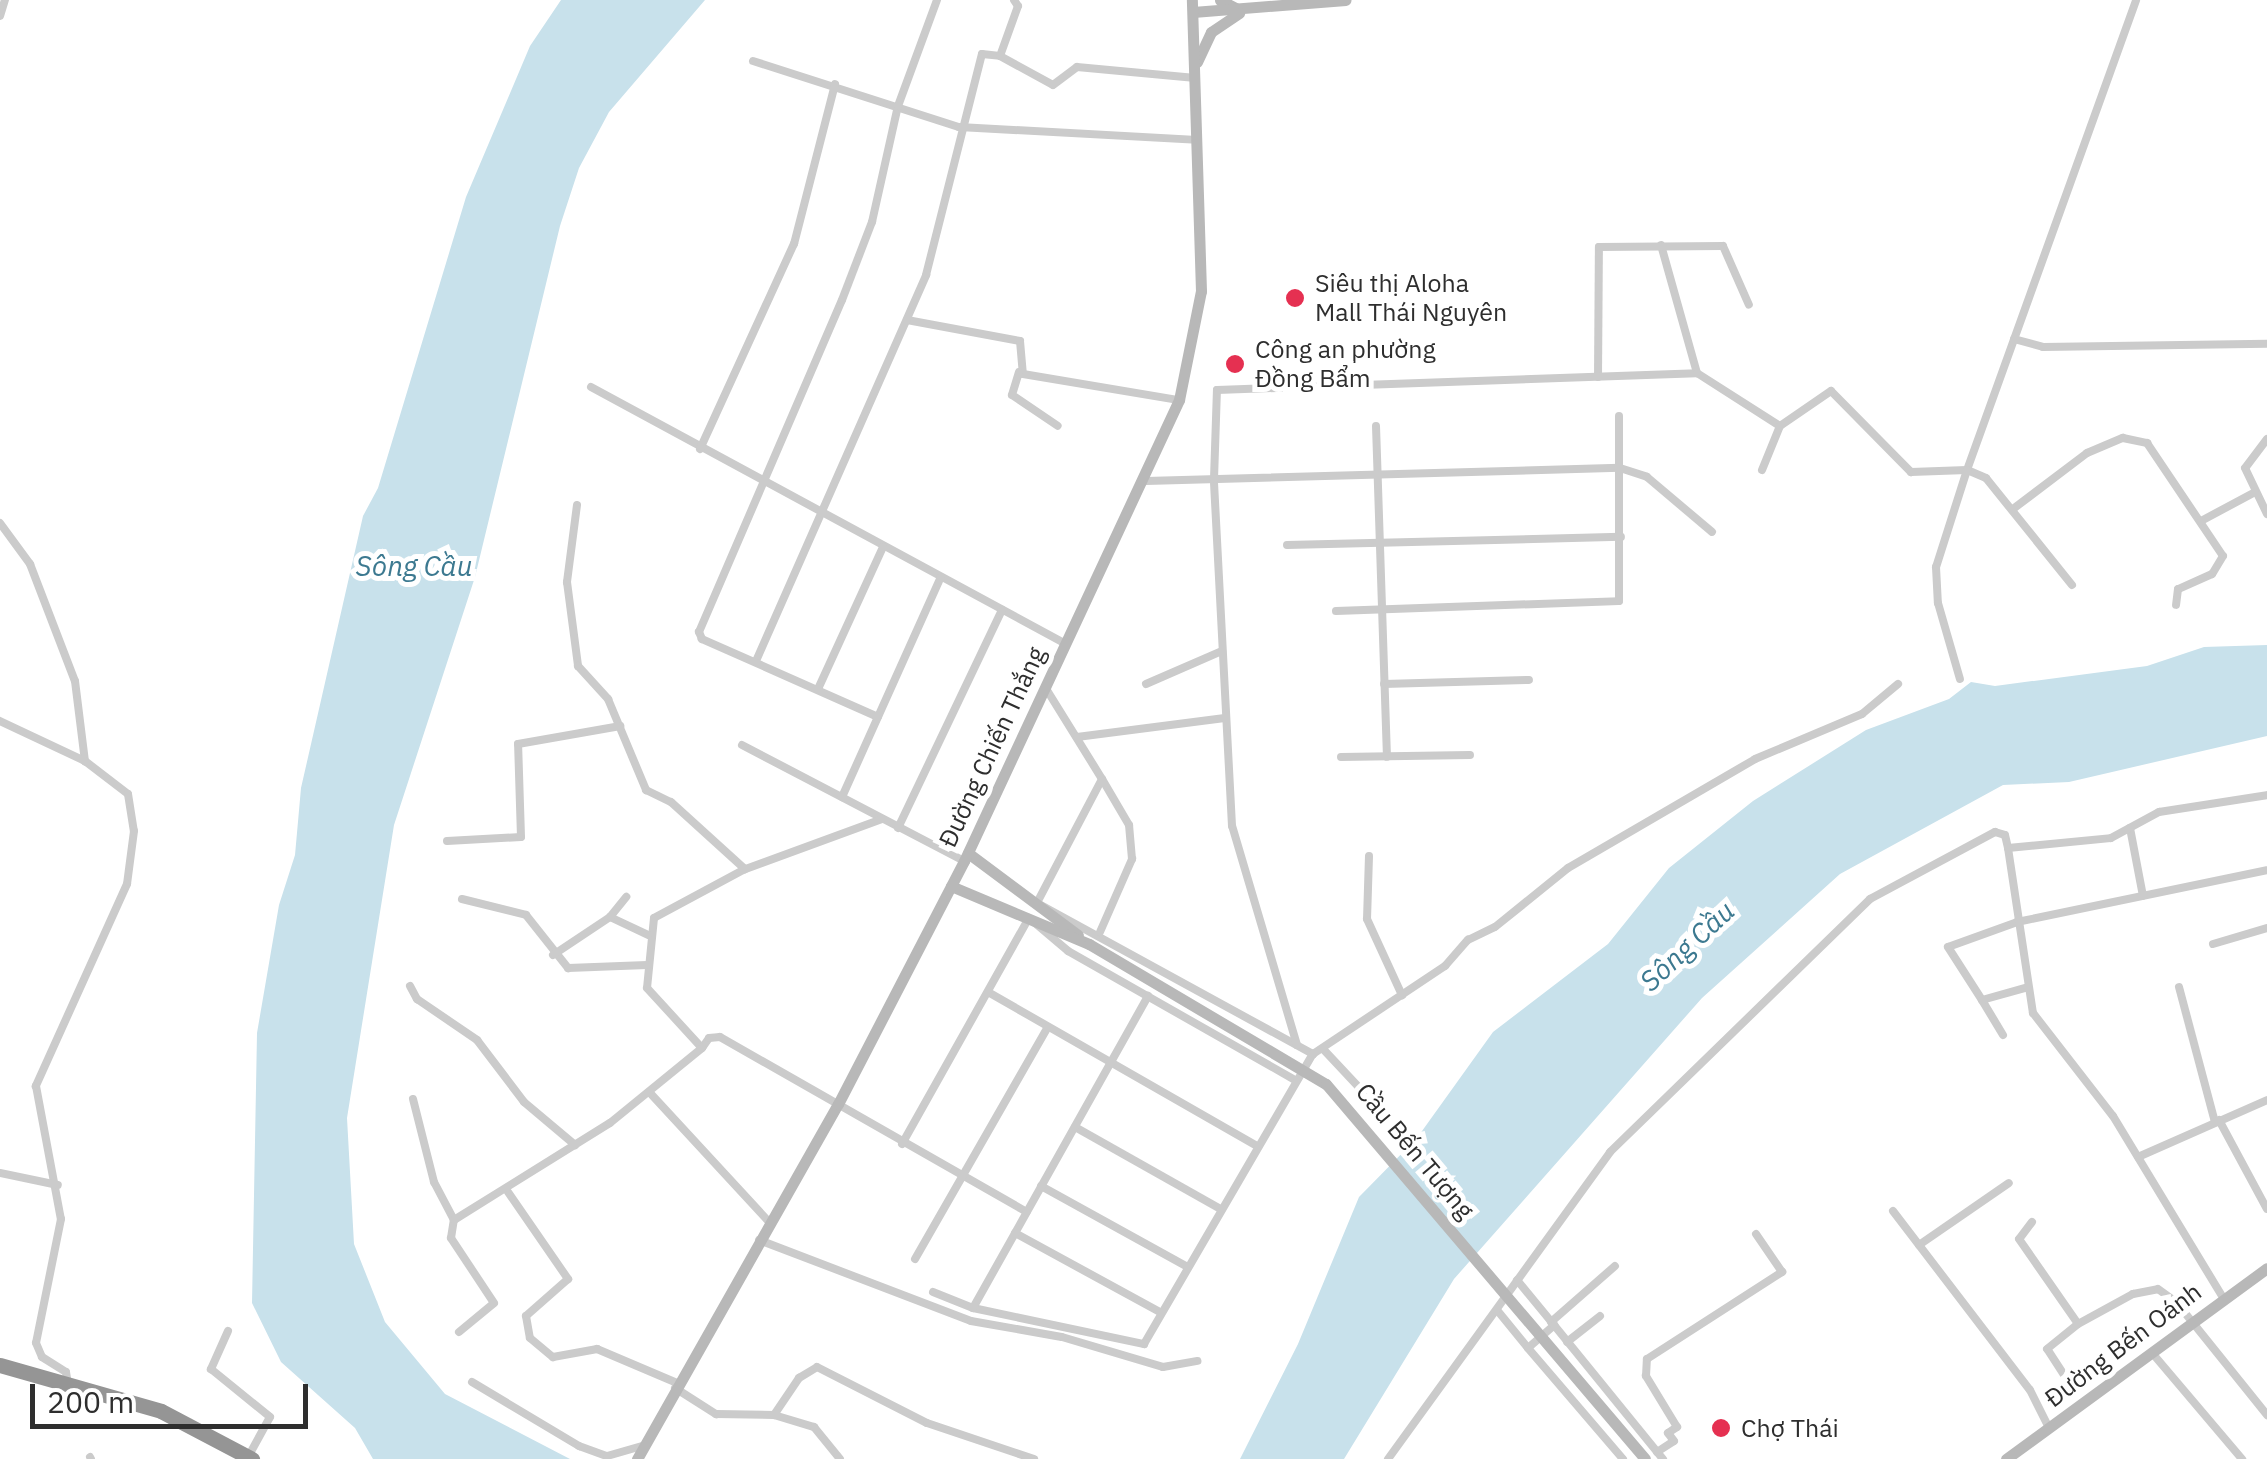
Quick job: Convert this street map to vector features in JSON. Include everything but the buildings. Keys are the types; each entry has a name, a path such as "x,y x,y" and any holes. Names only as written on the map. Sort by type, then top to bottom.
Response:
{"highway":[{"path":"0,1365 160,1411 250,1458"}],"main road":[{"path":"1220,0 1242,11"},
{"path":"1192,6 1242,11 1346,0"},
{"name":"Đường Chiến Thắng","path":"638,1459 838,1104 952,886 1146,481 1179,400 1201,291 1192,6"},
{"path":"1195,72 1211,32 1242,11"},
{"path":"966,857 1037,903 1088,944"},
{"path":"952,886 1088,944"},
{"name":"Cầu Bến Tượng","path":"1088,944 1290,1059 1336,1093 1645,1459"},
{"name":"Đường Bến Oánh","path":"2006,1459 2267,1268"}],"street":[{"path":"0,16 5,0"},
{"path":"878,717 699,635 872,222 898,106 937,0"},
{"path":"1000,56 1018,6 1014,0"},
{"path":"1960,679 1938,603 1936,567 1967,470 2136,0"},
{"path":"756,661 906,320 948,198 959,127 982,54 1000,56 1053,85 1077,68 1195,72"},
{"path":"754,61 959,127 1198,140"},
{"path":"700,449 794,244 835,84"},
{"path":"1662,245 1697,374"},
{"path":"1598,378 1600,246 1722,246 1749,306"},
{"path":"906,320 1020,341 1019,372 1012,396 1058,426"},
{"path":"2014,339 2044,347 2267,344"},
{"path":"1019,372 1179,400"},
{"path":"1297,1045 1232,826 1214,480 1214,400 1226,386 1697,374 1780,426"},
{"path":"592,387 700,449 1066,644"},
{"path":"1762,470 1780,426 1828,390 1911,472 1967,470 1986,478 2072,585"},
{"path":"1336,611 1613,605 1622,592 1619,416"},
{"path":"1376,426 1387,756"},
{"path":"2013,509 2087,452 2136,437 2147,443 2201,521 2223,561 2212,574 2178,589 2176,605"},
{"path":"2267,440 2245,468 2267,514"},
{"path":"1146,481 1620,468 1647,477 1712,532"},
{"path":"2201,521 2254,492"},
{"path":"577,505 567,582 575,658 620,726 646,790 671,802 745,869"},
{"path":"0,523 30,564 75,681 84,761"},
{"path":"1286,545 1621,536"},
{"path":"818,689 884,547"},
{"path":"842,798 941,578"},
{"path":"898,828 1002,610"},
{"path":"1146,684 1222,651"},
{"path":"1384,684 1529,680"},
{"path":"933,1292 973,1308 1137,1348 1150,1336 1255,1144 1313,1054 1402,996 1568,868 1755,759 1862,714 1898,684"},
{"path":"1045,686 1129,825 1132,859 1100,932"},
{"path":"1076,738 1225,718"},
{"path":"0,721 84,761 128,794 133,860 36,1086 58,1185 61,1219 36,1342 42,1357 66,1372 68,1385"},
{"path":"447,841 521,837 518,744 620,726"},
{"path":"742,745 898,828 966,857"},
{"path":"1342,758 1470,755"},
{"path":"1102,779 1037,903 1100,932 1313,1054"},
{"path":"2008,848 2090,842 2130,828 2159,812 2267,795"},
{"path":"702,1048 647,988 648,936 654,918 745,869 882,819"},
{"path":"2130,828 2143,896"},
{"path":"1388,1459 1610,1152 1851,915 1995,832 2005,835 2008,848 2025,988 2032,1013 2138,1157 2224,1298"},
{"path":"1369,856 1367,919 1402,996"},
{"path":"2003,1035 1948,947 2017,922 2267,870"},
{"path":"462,898 526,915 553,956 580,970 647,965"},
{"path":"553,956 610,917 626,898"},
{"path":"610,917 648,936"},
{"path":"902,1144 1028,918 1068,951 1295,1080"},
{"path":"2213,944 2267,928"},
{"path":"410,986 417,999 477,1040 524,1102 575,1144"},
{"path":"2179,986 2217,1121 2267,1208"},
{"path":"1982,1000 2025,988"},
{"path":"988,992 1255,1144"},
{"path":"973,1308 1148,996"},
{"path":"915,1260 1048,1026"},
{"path":"454,1220 508,1192 652,1094 709,1038 720,1037 1027,1212"},
{"path":"1324,1050 1384,1113"},
{"path":"652,1094 770,1222"},
{"path":"413,1099 434,1182 454,1220 451,1238 494,1303 459,1332"},
{"path":"2138,1157 2267,1100"},
{"path":"1075,1126 1219,1208"},
{"path":"0,1173 58,1185"},
{"path":"1919,1244 2010,1183"},
{"path":"1041,1186 1186,1266"},
{"path":"508,1192 568,1279 526,1316 530,1338 553,1358 597,1350 676,1386 716,1414 774,1415 814,1427 840,1459"},
{"path":"1893,1211 2030,1390 2049,1428"},
{"path":"2032,1222 2019,1238 2078,1324"},
{"path":"1015,1233 1160,1312"},
{"path":"1517,1280 1660,1456 1674,1440 1668,1433 1677,1427 1646,1376 1647,1359 1782,1272 1756,1234"},
{"path":"758,1240 971,1321 1062,1337 1163,1367 1197,1361"},
{"path":"1528,1348 1614,1266"},
{"path":"2068,1381 2047,1349 2078,1324 2153,1288 2192,1322 2267,1415"},
{"path":"1497,1310 1624,1459"},
{"path":"1567,1342 1600,1316"},
{"path":"228,1331 211,1369 270,1418 250,1458"},
{"path":"2153,1354 2242,1459"},
{"path":"774,1415 799,1378 817,1367 927,1423 1034,1459"},
{"path":"472,1382 579,1446 607,1456 644,1445"}],"water":[{"name":"Sông Cầu","path":"561,0 705,0 609,112 579,168 560,226 475,577 394,825 347,1118 354,1244 385,1322 445,1394 570,1459 373,1459 355,1428 281,1362 252,1303 257,1033 279,905 295,855 301,788 363,516 378,488 466,197 530,46"},
{"name":"Sông Cầu","path":"2267,645 2267,736 2069,782 2003,785 1840,874 1702,998 1454,1279 1344,1459 1240,1459 1298,1344 1359,1197 1417,1138 1493,1032 1608,944 1669,868 1753,801 1866,730 1949,699 1971,682 1995,686 2147,666 2204,647"}],"place":[{"name":"Siêu thị Aloha Mall Thái Nguyên","path":"1295,298"},
{"name":"Công an phường Đồng Bẩm","path":"1235,364"},
{"name":"Chợ Thái","path":"1721,1428"}]}
